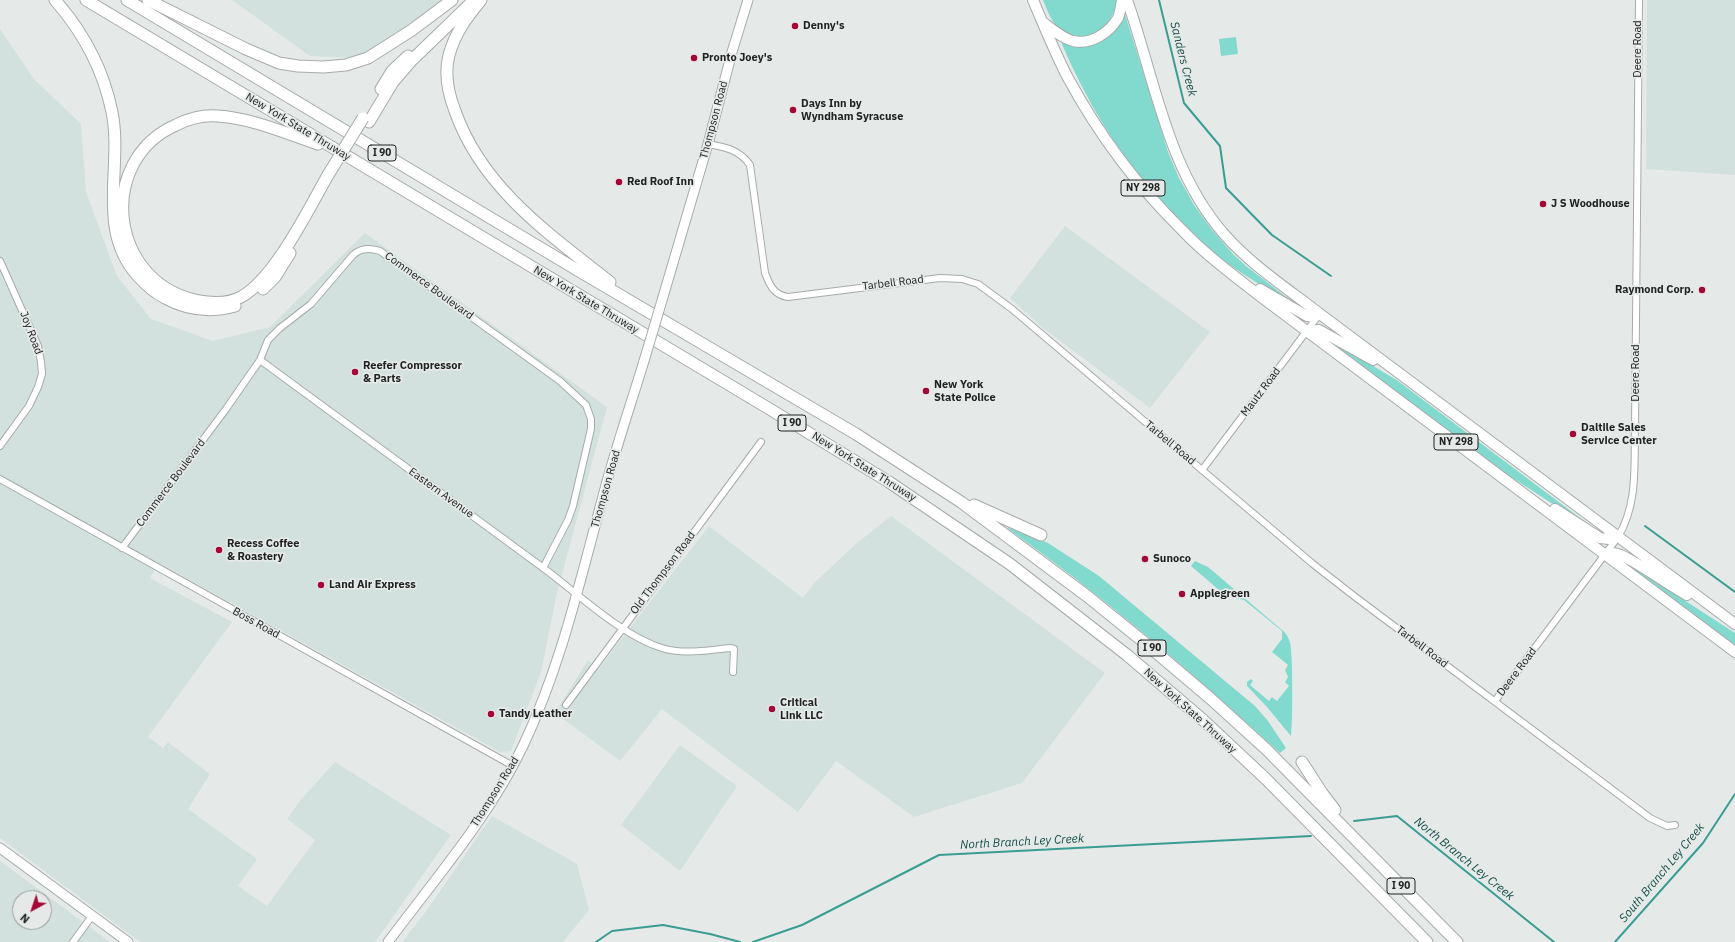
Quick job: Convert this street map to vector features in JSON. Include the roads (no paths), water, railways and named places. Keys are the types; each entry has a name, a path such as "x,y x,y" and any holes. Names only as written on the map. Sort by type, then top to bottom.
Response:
{"highway":[{"path":"55,0 88,44 106,86 112,114 114,134 113,214 116,236 122,253 132,269 147,286 160,296 175,304 193,308 219,310 236,305 253,297 275,277 331,177"},
{"name":"New York State Thruway","path":"86,0 876,474 1010,564 1127,655 1203,720 1272,785 1427,942"},
{"name":"New York State Thruway","path":"127,0 856,434 939,488 1048,566 1145,643 1211,699 1266,749 1457,942"},
{"path":"148,0 239,46 279,63 298,66 323,67 346,65 368,58 412,30 452,0"},
{"path":"338,151 285,132 241,119 216,116 200,117 168,128 144,149 132,167 126,182 122,198 122,218 130,247 147,273 158,283 183,297 202,302 228,302 240,297 266,276 331,177 366,120 392,71 431,34 463,0"},
{"path":"366,120 393,82 412,60 474,0"},
{"path":"481,0 456,34 449,56 447,82 449,95 461,129 476,155 514,203 639,305"},
{"path":"939,488 994,515 1041,535"},
{"path":"1302,762 1322,793 1338,814 1346,829"}],"main road":[{"name":"NY 298","path":"1034,0 1068,78 1116,156 1161,209 1183,232 1223,266 1307,331 1735,652"},
{"path":"1043,22 1063,37 1074,41 1083,42 1098,38 1111,28 1118,17 1122,0"},
{"name":"NY 298","path":"1127,0 1158,102 1179,161 1205,210 1234,244 1261,268 1320,314 1735,624"},
{"path":"1223,266 1307,316 1314,317 1320,314"},
{"path":"1307,331 1319,330 1405,377"},
{"path":"1515,486 1600,538 1609,539 1618,536"},
{"path":"1605,554 1610,552 1623,556 1670,585 1712,607"}],"street":[{"name":"Thompson Road","path":"388,942 480,819 513,766 543,702 555,670 602,498 708,144 732,52 748,0"},
{"name":"Deere Road","path":"1495,702 1618,536 1628,516 1634,491 1636,420 1639,0"},
{"name":"Tarbell Road","path":"708,144 738,152 750,165 765,273 772,290 778,294 788,297 940,278 962,279 978,284 1012,309 1348,592 1650,818 1667,826 1675,825"},
{"name":"Commerce Boulevard","path":"122,548 226,409 260,360 268,340 280,328 311,304 353,255 358,251 369,248 380,251 560,381 586,405 591,419 591,429 573,506 568,520 543,568"},
{"name":"Joy Road","path":"0,261 38,346 42,374 29,406 0,446"},
{"name":"Mautz Road","path":"1202,470 1320,314"},
{"name":"Eastern Avenue","path":"260,360 543,568 622,628 645,641 662,648 696,652 730,648 734,649 733,672"},
{"name":"Old Thompson Road","path":"566,705 761,442"},
{"name":"Boss Road","path":"0,479 513,766"},
{"path":"0,848 128,942"},
{"path":"73,942 92,916"}],"waterway":[{"name":"Sanders Creek","path":"1159,0 1184,103 1220,146 1226,188 1272,235 1331,276"},
{"name":"Sanders Creek","path":"1645,526 1735,592"},
{"name":"South Branch Ley Creek","path":"1615,942 1703,843 1735,794"},
{"name":"North Branch Ley Creek","path":"1354,821 1397,816 1554,942"},
{"name":"North Branch Ley Creek","path":"753,942 802,925 939,855 1311,836"},
{"name":"North Branch Ley Creek","path":"596,942 612,931 663,925 710,934 740,942"}],"place":[{"name":"Denny's","path":"795,26"},
{"name":"Pronto Joey's","path":"694,58"},
{"name":"Days Inn by Wyndham Syracuse","path":"793,110"},
{"name":"Red Roof Inn","path":"619,182"},
{"name":"J S Woodhouse","path":"1543,204"},
{"name":"Raymond Corp.","path":"1702,290"},
{"name":"Reefer Compressor & Parts","path":"355,372"},
{"name":"New York State Police","path":"926,391"},
{"name":"Daltile Sales Service Center","path":"1573,434"},
{"name":"Recess Coffee & Roastery","path":"219,550"},
{"name":"Sunoco","path":"1145,559"},
{"name":"Land Air Express","path":"321,585"},
{"name":"Applegreen","path":"1182,594"},
{"name":"Critical Link LLC","path":"772,709"},
{"name":"Tandy Leather","path":"491,714"}]}
